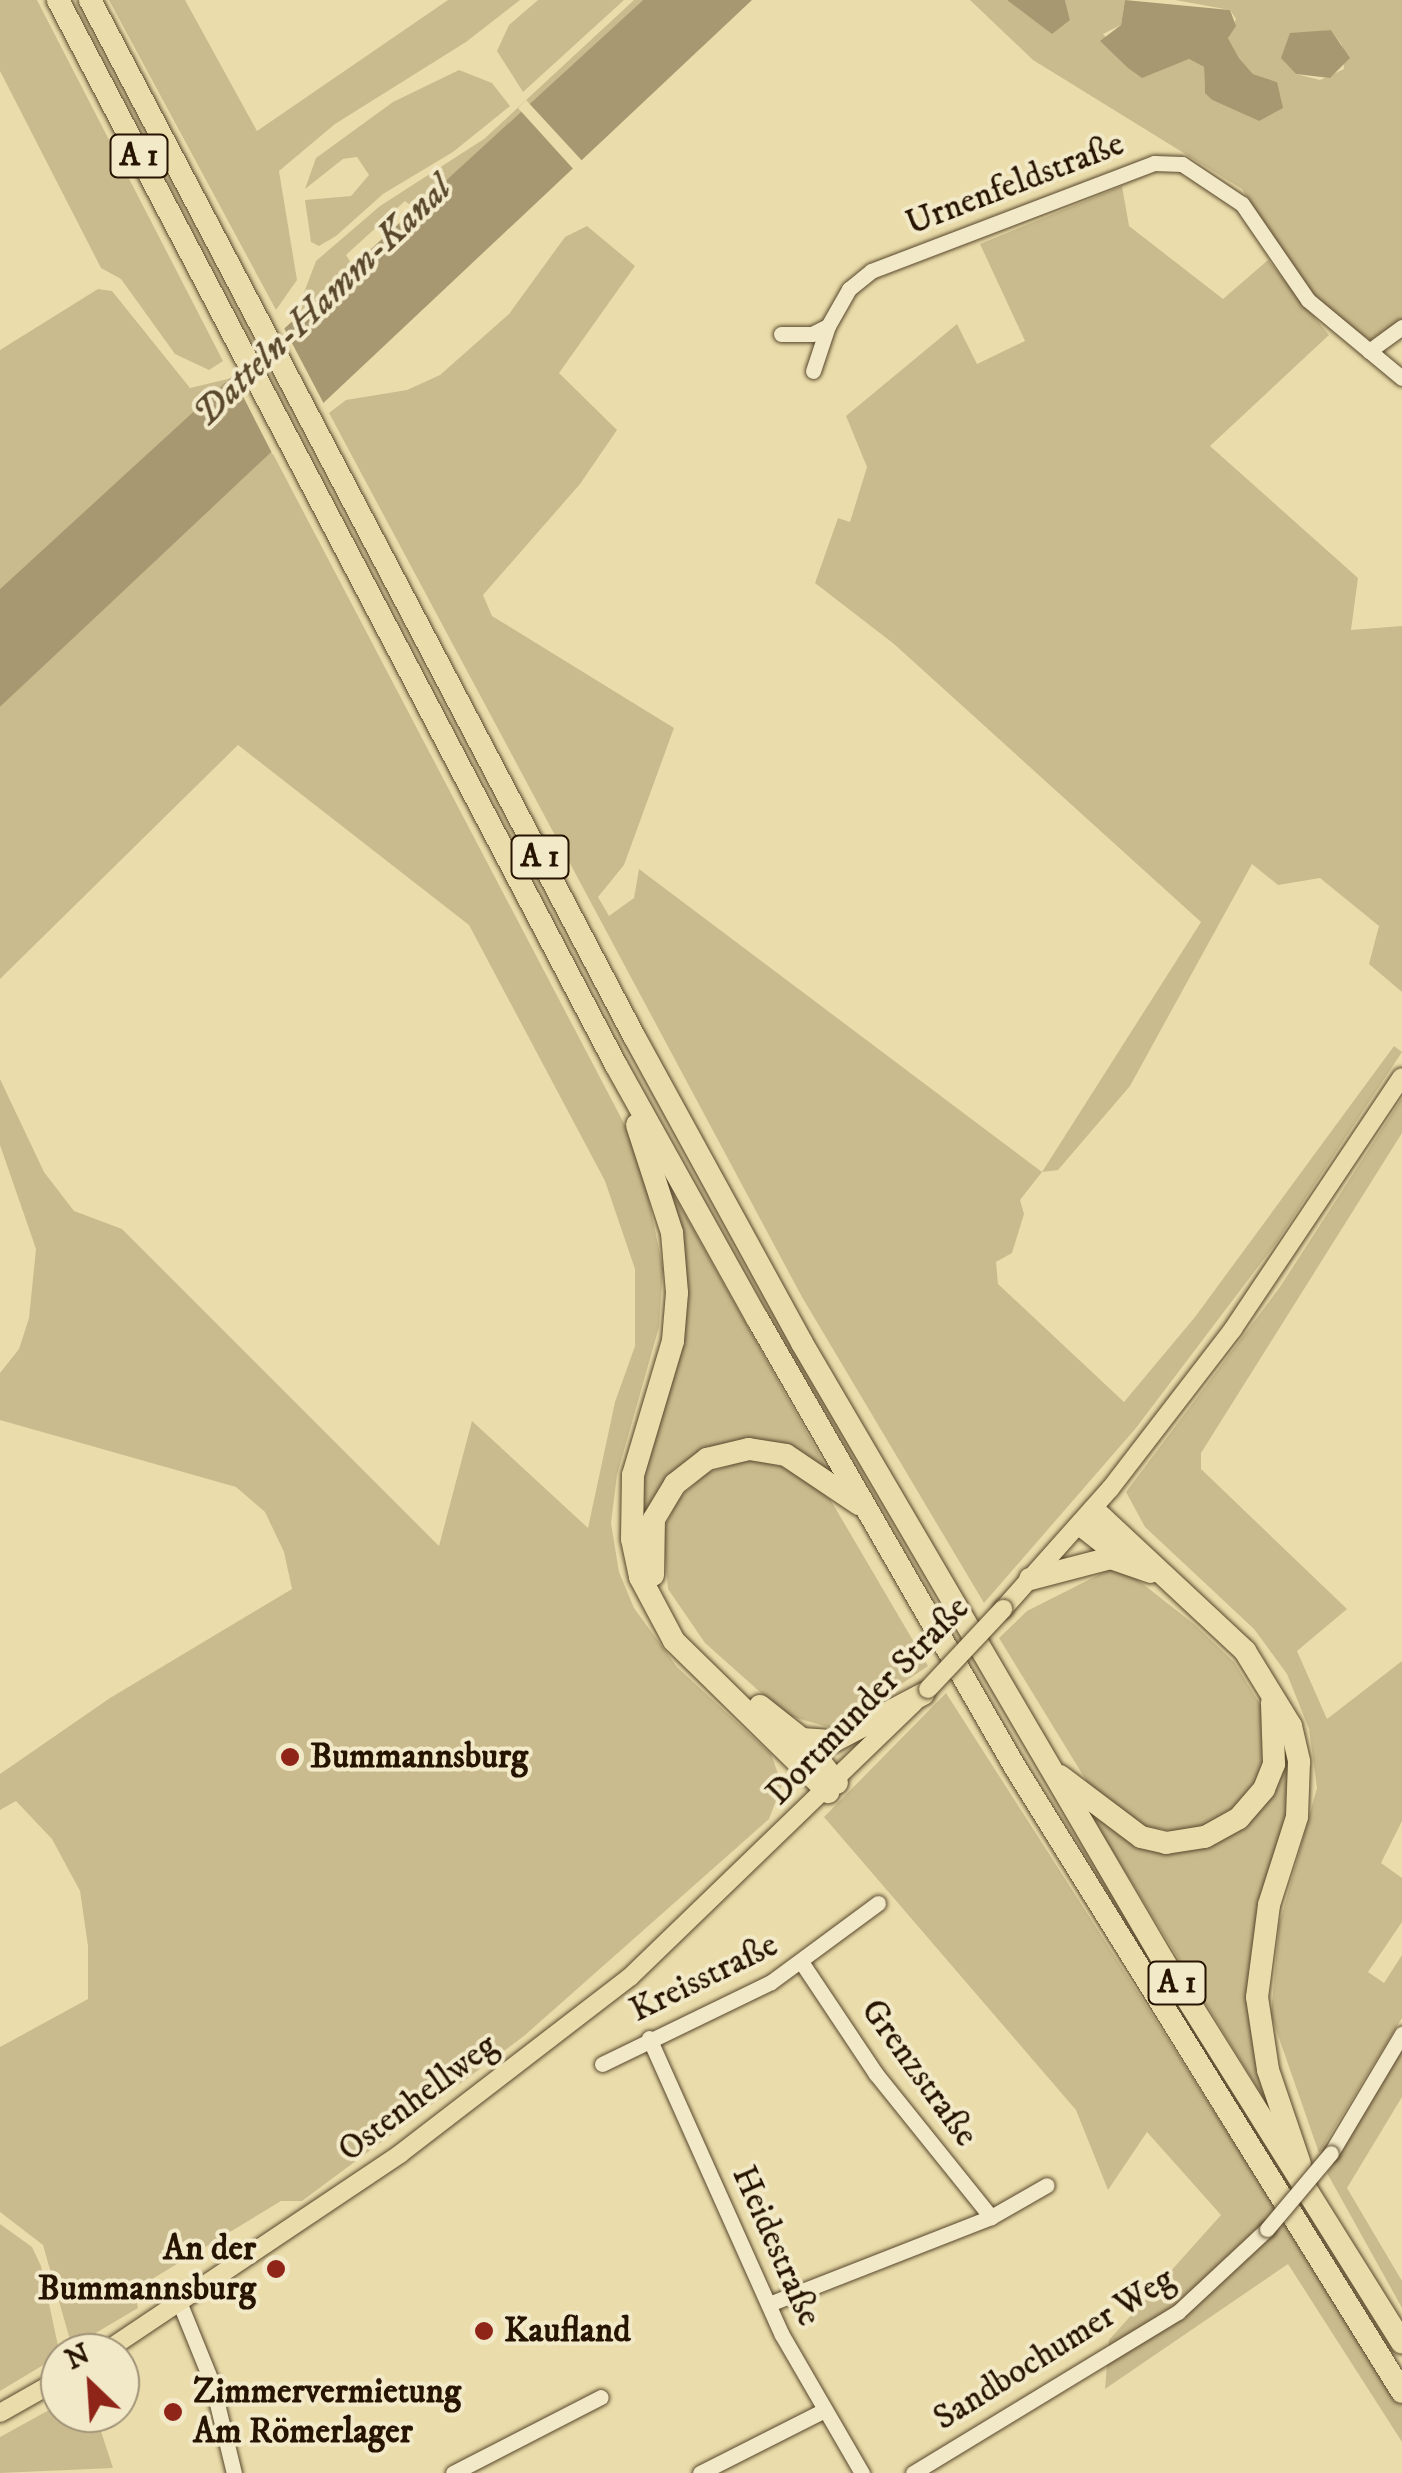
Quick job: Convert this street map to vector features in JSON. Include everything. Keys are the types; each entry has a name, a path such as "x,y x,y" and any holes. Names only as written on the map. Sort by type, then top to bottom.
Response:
{"highway":[{"name":"A 1","path":"58,0 616,1065 865,1508 1098,1904 1402,2392"},
{"name":"A 1","path":"90,0 696,1151 1044,1763 1402,2342"},
{"path":"616,1065 675,1259 673,1342 630,1505 640,1577 674,1641 832,1787"},
{"path":"832,1787 802,1739 673,1621 650,1566 654,1519 687,1472 750,1449 800,1461 865,1508"},
{"path":"1087,1517 1124,1559 1156,1574"},
{"path":"1087,1517 1233,1640 1268,1685 1291,1726 1300,1780 1297,1817 1263,1936 1260,2033 1312,2200"},
{"path":"1030,1579 1087,1561 1124,1559"},
{"path":"1044,1763 1122,1828 1166,1842 1206,1838 1239,1818 1264,1789 1276,1733 1268,1685"},
{"path":"802,1739 848,1737 926,1692"}],"main road":[{"name":"Dortmunder Straße","path":"751,1867 926,1692 1087,1517 1232,1330 1402,1077"},
{"name":"Ostenhellweg","path":"134,2333 400,2154 630,1976 751,1867"},
{"path":"0,2413 40,2390"}],"street":[{"name":"Urnenfeldstraße","path":"813,371 828,326 849,288 870,271 1154,163 1182,164 1242,204 1308,300 1402,378"},
{"path":"781,334 812,334 828,326"},
{"path":"1369,351 1402,327"},
{"name":"Kreisstraße","path":"602,2064 802,1963 878,1903"},
{"name":"Grenzstraße","path":"802,1963 876,2074 990,2217"},
{"name":"Sandbochumer Weg","path":"913,2473 1178,2312 1267,2229 1331,2153 1402,2034"},
{"name":"Heidestraße","path":"649,2038 769,2304 822,2410 862,2473"},
{"path":"769,2304 990,2217 1047,2184"},
{"path":"180,2304 212,2382 234,2473"},
{"path":"453,2473 602,2397"},
{"path":"700,2473 822,2410"}],"shaded area":[{"path":"0,0 37,0 223,361 209,370 175,354 121,279 101,268 0,71"},
{"path":"109,0 185,0 257,131 448,0 520,0 466,42 335,124 279,171 297,280 276,310"},
{"path":"538,0 624,0 523,92 497,51 509,25"},
{"path":"634,0 643,0 415,209 405,201 346,255 353,266 295,316 316,261 380,206 484,139"},
{"path":"970,0 1007,0 1056,24 1070,20 1065,0 1125,0 1121,25 1103,34 1142,77 1189,59 1204,67 1205,92 1212,100 1259,121 1277,82 1253,74 1239,58 1228,38 1236,19 1230,10 1175,0 1402,0 1402,319 1371,340 1335,318 1295,276 1242,189 1033,60","holes":["1331,30 1342,45 1344,69 1320,80 1296,74 1290,65 1296,34"]},
{"path":"459,70 492,83 510,106 453,152 383,194 336,236 319,246 311,242 305,200 351,196 369,175 357,157 343,159 305,189 316,158 393,102"},
{"path":"1122,186 1129,226 1223,299 1268,260 1329,335 1210,446 1358,578 1351,630 1402,626 1402,992 1369,964 1379,926 1320,878 1278,885 1252,864 1130,1086 1058,1170 1042,1172 1201,922 894,644 815,583 838,518 850,522 867,467 846,416 957,324 977,364 1025,341 980,244"},
{"path":"587,226 635,266 559,373 617,430 580,484 483,595 492,616 674,728 624,865 598,897 609,916 634,898 639,869 1042,1172 1020,1200 1024,1214 1012,1253 996,1262 998,1284 1124,1402 1195,1317 1394,1046 1402,1052 1276,1243 1136,1428 984,1603 802,1297 329,413 346,400 407,390 440,375 509,314 565,237"},
{"path":"98,289 112,291 190,388 232,378 0,589 0,350"},
{"path":"271,450 639,1152 663,1269 659,1327 617,1475 611,1523 619,1572 634,1608 677,1667 771,1754 782,1785 769,1819 524,2036 302,2201 281,2201 134,2290 138,2308 96,2333 68,2333 43,2245 0,2212 0,2047 88,1999 88,1946 80,1891 52,1839 16,1801 0,1810 0,1774 110,1698 292,1589 284,1552 265,1512 236,1487 0,1420 0,1373 19,1349 29,1318 36,1249 0,1145 0,1079 44,1172 74,1211 122,1229 439,1546 472,1421 588,1528 615,1402 635,1346 635,1269 605,1181 469,925 238,745 0,979 0,707"},
{"path":"1402,1098 1402,1133 1201,1453 1201,1469 1347,1609 1297,1651 1327,1719 1402,1661 1402,1821 1381,1863 1402,1878 1402,1922 1368,1972 1384,1983 1402,1955 1402,2018 1319,2153 1271,2015 1279,1925 1317,1788 1309,1729 1287,1674 1254,1629 1145,1527 1126,1492 1280,1287"},
{"path":"660,1170 830,1474 799,1453 691,1463 642,1562 639,1480 673,1375"},
{"path":"749,1459 792,1469 830,1499 928,1666 835,1729 786,1715 705,1643 668,1589 663,1530 678,1499 707,1473"},
{"path":"1112,1568 1129,1573 1195,1625 1234,1662 1261,1706 1266,1753 1259,1776 1236,1806 1203,1826 1180,1832 1141,1826 1092,1790 999,1638 1027,1611"},
{"path":"946,1693 1402,2405 1402,2442 1288,2264 1105,2389 1109,2340 1221,2215 1147,2132 1108,2190 1076,2110 824,1817"},
{"path":"1280,1732 1295,1789 1261,1921 1276,2118 1090,1814 1137,1841 1246,1820"},
{"path":"1402,2050 1402,2097 1347,2188 1402,2281 1402,2308 1327,2173"},
{"path":"0,2224 32,2247 41,2266 55,2333 40,2333 40,2367 0,2391"},
{"path":"40,2415 40,2433 102,2433 113,2468 0,2473 0,2437"}],"water":[{"name":"Datteln-Hamm-Kanal","path":"643,0 752,0 0,707 0,589"},
{"path":"1007,0 1065,0 1070,20 1052,34"},
{"path":"1125,0 1230,10 1236,26 1228,38 1253,74 1277,82 1283,108 1259,121 1212,100 1205,93 1204,67 1189,59 1142,78 1100,41 1121,25"},
{"path":"1331,30 1350,58 1330,78 1296,74 1281,58 1290,33"}],"pier":[{"path":"526,100 585,164 576,172 518,108"},
{"path":"283,326 325,406 273,455 231,373"}],"place":[{"name":"Bummannsburg","path":"290,1757"},
{"name":"An der Bummannsburg","path":"276,2269"},
{"name":"Kaufland","path":"484,2331"},
{"name":"Zimmervermietung Am Römerlager","path":"173,2412"}]}
